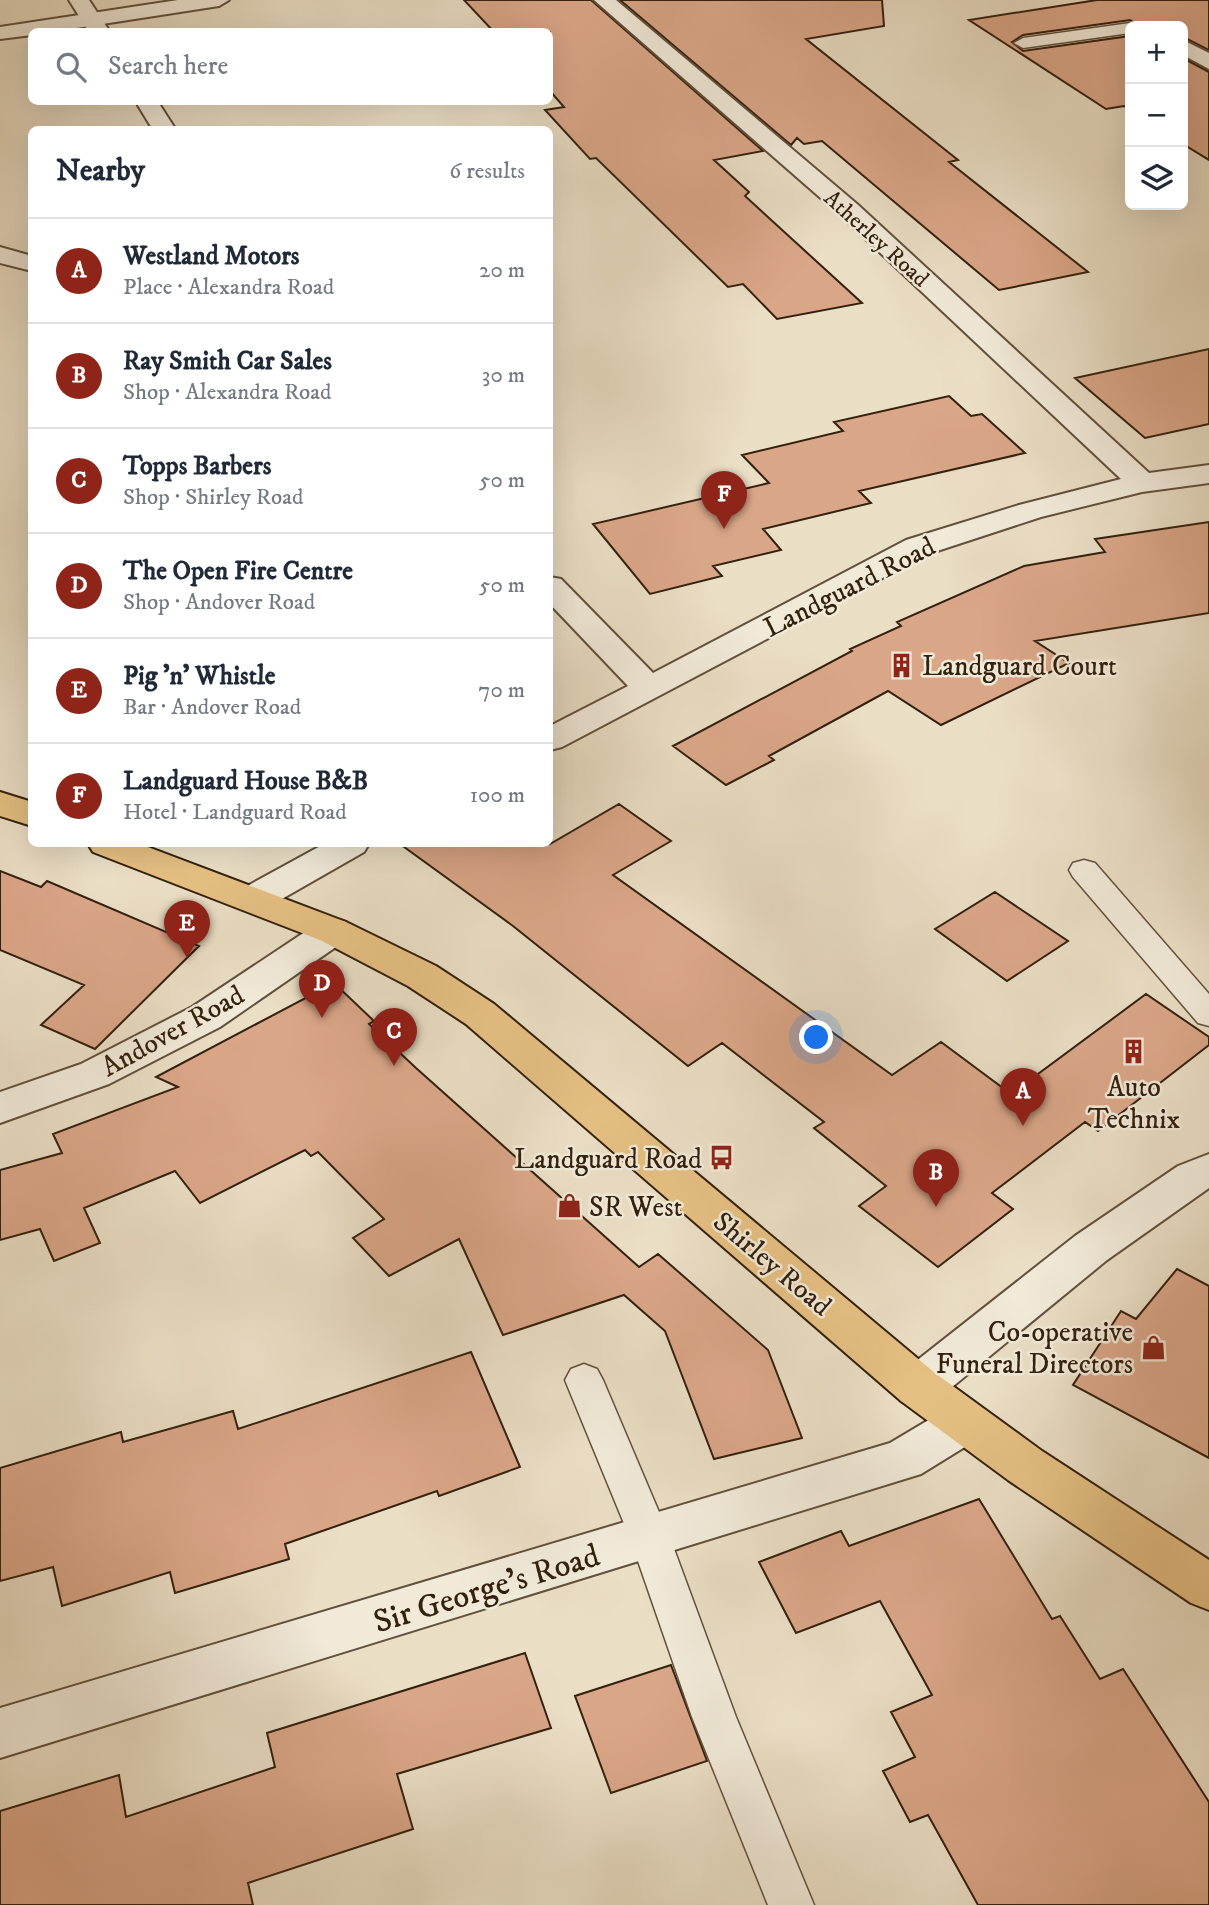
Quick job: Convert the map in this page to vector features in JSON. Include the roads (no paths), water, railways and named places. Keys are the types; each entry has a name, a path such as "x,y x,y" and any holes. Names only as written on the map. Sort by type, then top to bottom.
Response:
{"main road":[{"path":"0,803 28,814"},
{"name":"Shirley Road","path":"114,847 333,931 422,976 480,1014 918,1387 964,1423 1209,1587"}],"street":[{"path":"79,0 96,26"},
{"path":"69,28 96,26 219,0"},
{"name":"Atherley Road","path":"604,0 848,209 1142,484"},
{"path":"0,33 28,31"},
{"path":"1188,51 1205,70"},
{"path":"149,105 162,126"},
{"path":"0,255 28,263"},
{"name":"Landguard Road","path":"553,738 917,547 1030,511 1142,484 1209,474"},
{"path":"553,589 650,689"},
{"path":"253,900 346,847"},
{"name":"Andover Road","path":"0,1108 95,1074 206,1017 333,931"},
{"path":"918,1387 1091,1248 1193,1177 1209,1170"},
{"name":"Sir George's Road","path":"0,1732 904,1459 964,1423"}],"lane":[{"path":"1023,43 1125,29"},
{"path":"1084,870 1209,1014"},
{"path":"584,1380 649,1538 714,1717 791,1905"}],"place":[{"name":"Landguard House B&B","path":"724,529"},
{"name":"Landguard Court","path":"902,665"},
{"name":"Pig 'n' Whistle","path":"187,958"},
{"name":"The Open Fire Centre","path":"322,1018"},
{"name":"Auto Technix","path":"1134,1052"},
{"name":"Topps Barbers","path":"394,1066"},
{"name":"Westland Motors","path":"1023,1126"},
{"name":"Landguard Road","path":"722,1158"},
{"name":"SR West","path":"569,1206"},
{"name":"Ray Smith Car Sales","path":"936,1207"},
{"name":"Co-operative Funeral Directors","path":"1153,1347"}]}
